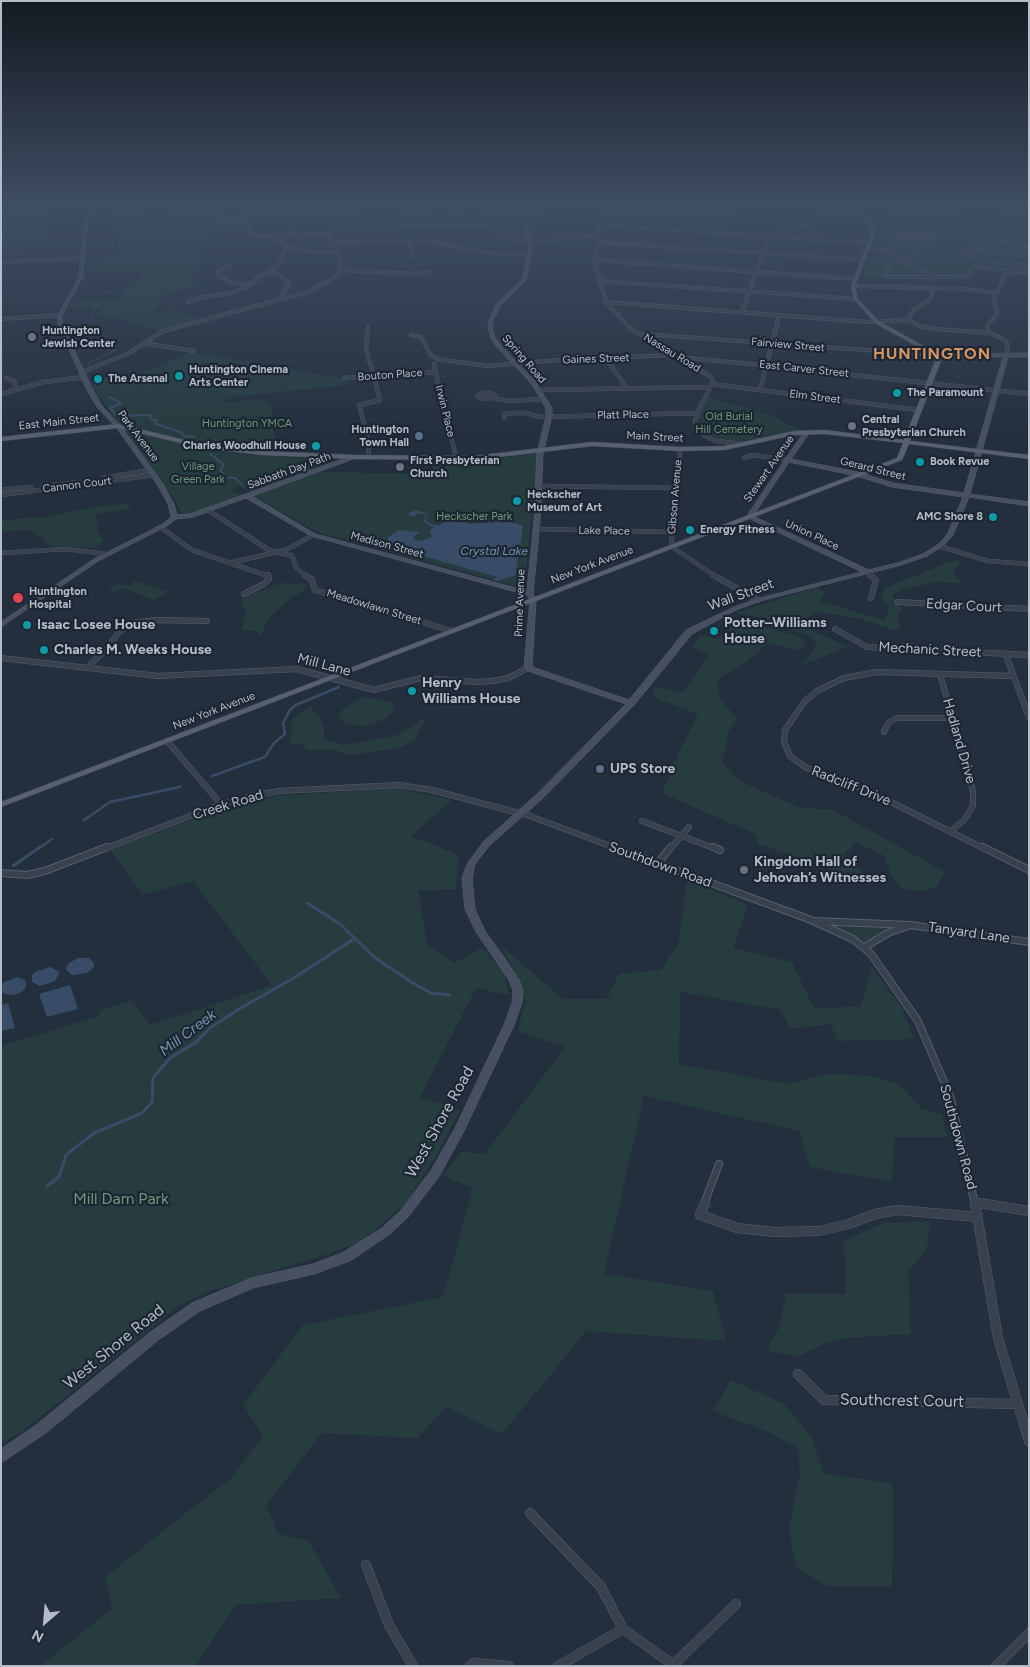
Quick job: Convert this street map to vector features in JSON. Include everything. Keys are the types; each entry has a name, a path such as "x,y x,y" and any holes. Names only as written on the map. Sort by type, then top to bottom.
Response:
{"main road":[{"path":"60,315 77,285"},
{"name":"Spring Road","path":"519,285 499,304 491,320 490,334 538,390 549,408 542,449"},
{"path":"853,286 856,299 877,322 936,355 1029,355"},
{"name":"Park Avenue","path":"60,315 63,336 100,407 118,426 152,472"},
{"name":"New York Avenue","path":"1,805 452,631 532,597 900,459 938,361 936,355"},
{"path":"118,426 202,446 278,454"},
{"name":"East Main Street","path":"1,439 118,426"},
{"name":"Main Street","path":"278,454 354,457 490,457 592,444 680,449 725,448 807,432 841,433 1029,457"},
{"name":"Stewart Avenue","path":"749,517 786,460 807,432"},
{"name":"Prime Avenue","path":"536,529 542,449"},
{"name":"Wall Street","path":"521,814 631,703 689,632 734,609 758,600 913,559 939,546 951,534 966,496 978,450"},
{"name":"Sabbath Day Path","path":"174,518 191,516 354,457"},
{"name":"Gerard Street","path":"786,460 858,474"},
{"name":"Madison Street","path":"247,496 313,535 532,597"},
{"path":"160,527 191,516"},
{"name":"Union Place","path":"749,517 866,571"},
{"path":"1,625 48,591 106,554 174,518"},
{"name":"Prime Avenue","path":"528,668 532,597"},
{"name":"West Shore Road","path":"1,1457 40,1429 153,1337 186,1313 239,1287 314,1269 346,1257 386,1231 412,1205 436,1172 460,1129 515,1010 518,991 514,980 477,924 470,909 467,879 473,860 481,849 521,814"}],"street":[{"path":"188,302 202,297 240,290 249,285"},
{"path":"281,298 287,285"},
{"path":"1,394 44,382 83,375 129,353 163,331 308,292 321,285"},
{"name":"Nassau Road","path":"601,285 606,302 622,322 706,374 713,382 697,413"},
{"path":"659,285 856,299"},
{"path":"742,312 752,285"},
{"path":"990,333 988,323 997,314 994,300 1000,285"},
{"path":"853,286 966,289 997,292"},
{"path":"908,320 912,312 930,299 932,294 931,288"},
{"path":"606,302 877,322 908,320 920,326 935,329 990,333 1005,340 1008,345 978,450"},
{"path":"1,319 60,315"},
{"path":"760,390 780,316"},
{"path":"368,327 366,348 380,400 359,405 368,435 370,457"},
{"name":"Fairview Street","path":"640,334 936,355"},
{"name":"Gaines Street","path":"411,335 421,337 430,355 437,359 488,366 571,359 676,356"},
{"path":"143,343 194,351"},
{"name":"East Carver Street","path":"676,356 1029,394"},
{"path":"604,358 627,388"},
{"name":"Irwin Place","path":"434,364 456,457"},
{"name":"Bouton Place","path":"345,378 435,372"},
{"path":"6,378 14,381 16,390"},
{"name":"Elm Street","path":"538,390 710,386 760,390 918,410"},
{"path":"493,398 510,401 544,399"},
{"name":"Platt Place","path":"504,418 505,414 510,412 526,413 540,417 697,413"},
{"path":"697,413 695,423 705,436 722,442 742,444"},
{"name":"Gibson Avenue","path":"671,546 680,449"},
{"name":"Gerard Street","path":"744,458 753,455 786,460"},
{"name":"Cannon Court","path":"1,495 152,472"},
{"name":"Park Avenue","path":"152,472 169,500 174,518"},
{"name":"Gerard Street","path":"858,474 892,486 1029,504"},
{"path":"540,486 675,488"},
{"name":"Cannon Court","path":"1,490 49,487"},
{"name":"Meadowlawn Street","path":"208,510 269,550 292,556 297,569 312,580 315,590 452,631"},
{"path":"160,527 192,550 268,575 269,579 264,584 244,594"},
{"name":"Lake Place","path":"536,529 671,532"},
{"name":"Prime Avenue","path":"532,597 536,529"},
{"path":"232,562 260,558 279,552 313,535"},
{"path":"671,546 704,570 758,600"},
{"path":"939,546 988,561 1029,564"},
{"path":"1,553 66,549 106,554"},
{"path":"866,571 876,580 871,598"},
{"name":"Edgar Court","path":"898,602 1029,609"},
{"path":"87,668 109,646 119,632 132,623 156,620 207,621"},
{"name":"Mechanic Street","path":"835,629 867,647 1029,655"},
{"path":"1005,654 1029,717"},
{"name":"Mill Lane","path":"1,658 158,676 286,668 297,669 374,690 421,678 476,682 492,681 508,678 528,668"},
{"path":"528,668 631,703"},
{"name":"Radcliff Drive","path":"1013,676 877,672 859,674 830,683 805,701 785,730 784,742 790,756 805,767 869,791 1029,870"},
{"name":"Hadland Drive","path":"940,674 973,791 973,806 964,820 951,831"},
{"path":"884,732 888,723 897,718 951,718"},
{"path":"166,741 221,804"},
{"name":"Creek Road","path":"1,873 26,875 45,871 221,804 271,792 391,784 426,788 521,814"},
{"name":"Southdown Road","path":"521,814 811,920 853,939 865,947 884,969 918,1021 950,1096 975,1202 998,1338 1029,1441"},
{"path":"642,821 720,850"},
{"path":"657,864 680,835 689,827"},
{"name":"Tanyard Lane","path":"811,920 910,925 1029,942"},
{"name":"Tanyard Lane","path":"865,947 888,933 910,925"},
{"path":"719,1164 700,1215 736,1228 774,1232 819,1231 849,1224 875,1214 898,1210 977,1217"},
{"path":"975,1202 1029,1211"},
{"name":"Southcrest Court","path":"798,1374 824,1400 1017,1404"},
{"path":"530,1513 601,1587 623,1629 674,1665 736,1604"},
{"path":"366,1565 389,1625 413,1666"},
{"path":"558,1666 623,1629"},
{"path":"996,1666 1029,1633"},
{"path":"470,1666 474,1663 509,1666"}],"green space":[{"path":"133,285 200,285 163,295 160,304 152,310 158,313 170,309 197,318 157,330 128,320 97,315 101,307 68,308 72,301 120,301 126,287"},
{"path":"191,352 345,379 347,385 225,398 227,402 261,399 272,405 272,415 269,417 275,435 276,452 222,447 223,451 238,454 336,461 297,475 283,469 268,474 282,481 268,486 255,479 246,483 258,490 251,492 239,486 231,490 242,496 183,517 175,500 95,390 92,381 131,377"},
{"name":"Old Burial Hill Cemetery","path":"705,397 761,412 805,431 793,431 742,441 720,440 703,432 699,424 699,412"},
{"name":"Heckscher Park","path":"538,453 524,588 317,532 253,495 322,472 432,474 434,461 486,460"},
{"path":"128,503 131,508 95,515 98,522 97,530 104,540 95,548 46,545 43,539 31,530 1,532 1,520 43,517"},
{"path":"962,559 952,574 963,583 936,582 902,590 892,596 902,608 898,616 900,629 893,630 857,618 817,612 805,619 805,627 848,647 802,665 817,645 811,637 752,615 735,613 817,587 825,592 820,601 884,620 888,614 888,606 881,597 885,588 944,564"},
{"path":"136,581 168,592 154,600 123,588 116,592 108,589 119,583 128,586"},
{"path":"280,583 307,584 303,591 287,601 269,618 261,635 256,631 242,630 246,612 240,603 248,596"},
{"path":"731,617 803,638 805,648 799,650 768,643 745,663 718,679 720,699 737,718 728,733 722,763 740,781 798,807 833,810 945,872 936,887 921,892 901,888 891,876 885,856 855,842 843,855 878,885 758,844 755,834 662,793 679,752 698,714 653,697 655,686 683,693 709,655 692,648 700,635 717,639 735,623"},
{"path":"362,697 394,703 394,711 386,719 361,727 342,722 339,714 341,711"},
{"path":"310,706 319,717 324,728 324,739 345,745 397,735 426,717 415,740 399,748 349,755 335,750 306,750 304,745 290,744 293,719"},
{"name":"Mill Dam Park","path":"396,788 452,800 411,836 459,855 456,889 418,891 427,944 454,963 482,948 504,970 509,995 476,988 420,1097 460,1110 437,1155 406,1203 362,1241 325,1255 209,1291 180,1305 24,1430 1,1444 1,1046 99,1016 98,1012 131,1000 150,1025 272,985 193,881 143,895 111,850 230,806 276,796"},
{"path":"687,880 748,905 733,948 792,962 814,1009 861,1006 872,967 902,1008 914,1039 837,1041 831,1024 791,1029 779,1009 680,992 679,1064 788,1084 827,1074 872,1076 899,1084 921,1108 942,1115 948,1137 895,1137 891,1182 810,1167 799,1131 644,1096 604,1274 713,1291 726,1341 586,1331 502,1434 446,1406 418,1438 322,1433 266,1505 278,1534 308,1540 341,1598 235,1605 196,1666 40,1666 112,1609 105,1577 232,1477 263,1436 243,1405 303,1325 443,1297 473,1188 443,1176 461,1152 485,1154 565,1047 518,1031 525,1001 513,968 500,945 563,999 607,999 619,974 661,970 679,942"},
{"path":"819,922 900,926 890,929 864,943"},
{"path":"930,1221 927,1248 908,1273 911,1334 847,1338 825,1343 799,1356 767,1351 780,1325 786,1293 846,1294 844,1240 885,1223"},
{"path":"731,1380 784,1404 812,1438 824,1474 893,1483 892,1586 827,1586 796,1567 789,1530 800,1474 798,1448 768,1432 713,1411"}],"water":[{"name":"Crystal Lake","path":"415,510 427,515 426,521 434,525 440,525 452,516 458,516 469,524 506,521 521,525 523,527 515,576 496,581 493,580 497,577 398,549 388,543 388,537 399,530 420,532 413,537 415,540 420,541 432,537 430,531 434,528 424,522 426,515 417,513 415,516 411,516 408,514"},
{"path":"78,958 89,958 94,963 94,967 87,973 72,975 66,970 67,966"},
{"path":"50,967 58,971 59,974 55,981 40,986 32,982 32,975 35,972"},
{"path":"18,977 26,981 26,987 23,991 14,995 1,992 1,985 4,982"},
{"path":"70,985 78,1009 47,1017 39,994"},
{"path":"8,1003 15,1028 1,1031 1,1005"}],"waterway":[{"path":"100,299 102,295 113,290"},
{"path":"78,335 84,327 83,324 91,319 99,301"},
{"path":"89,367 89,363 115,350 94,344"},
{"path":"109,397 121,403 110,408 117,416 150,415 151,419 157,421 156,424 181,432 184,436 194,437 190,440"},
{"path":"210,454 224,465 220,470 226,477 235,478 241,484"},
{"path":"212,776 265,757 274,743 285,734 283,723 290,710 296,705 339,687"},
{"path":"84,820 110,802 180,787"},
{"path":"38,849 52,839"},
{"path":"13,866 40,847"},
{"name":"Mill Creek","path":"307,903 340,924 374,957 416,985 431,993 449,995"},
{"name":"Mill Creek","path":"47,1186 59,1177 66,1155 94,1133 142,1113 152,1102 153,1078 170,1058 196,1042 210,1028 239,1009 292,979 354,939"}],"place":[{"name":"Huntington Jewish Center","path":"32,337"},
{"name":"Huntington Cinema Arts Center","path":"179,376"},
{"name":"The Arsenal","path":"98,379"},
{"name":"The Paramount","path":"897,393"},
{"name":"Central Presbyterian Church","path":"852,426"},
{"name":"Huntington Town Hall","path":"419,436"},
{"name":"Charles Woodhull House","path":"316,446"},
{"name":"Book Revue","path":"920,462"},
{"name":"First Presbyterian Church","path":"400,467"},
{"name":"Heckscher Museum of Art","path":"517,501"},
{"name":"AMC Shore 8","path":"993,517"},
{"name":"Energy Fitness","path":"690,530"},
{"name":"Huntington Hospital","path":"18,598"},
{"name":"Isaac Losee House","path":"27,625"},
{"name":"Potter–Williams House","path":"714,631"},
{"name":"Charles M. Weeks House","path":"44,650"},
{"name":"Henry Williams House","path":"412,691"},
{"name":"UPS Store","path":"600,769"},
{"name":"Kingdom Hall of Jehovah’s Witnesses","path":"744,870"}],"district":[{"name":"HUNTINGTON","path":"932,354"}],"park label":[{"name":"Huntington YMCA","path":"247,424"},
{"name":"Village Green Park","path":"198,473"}]}
